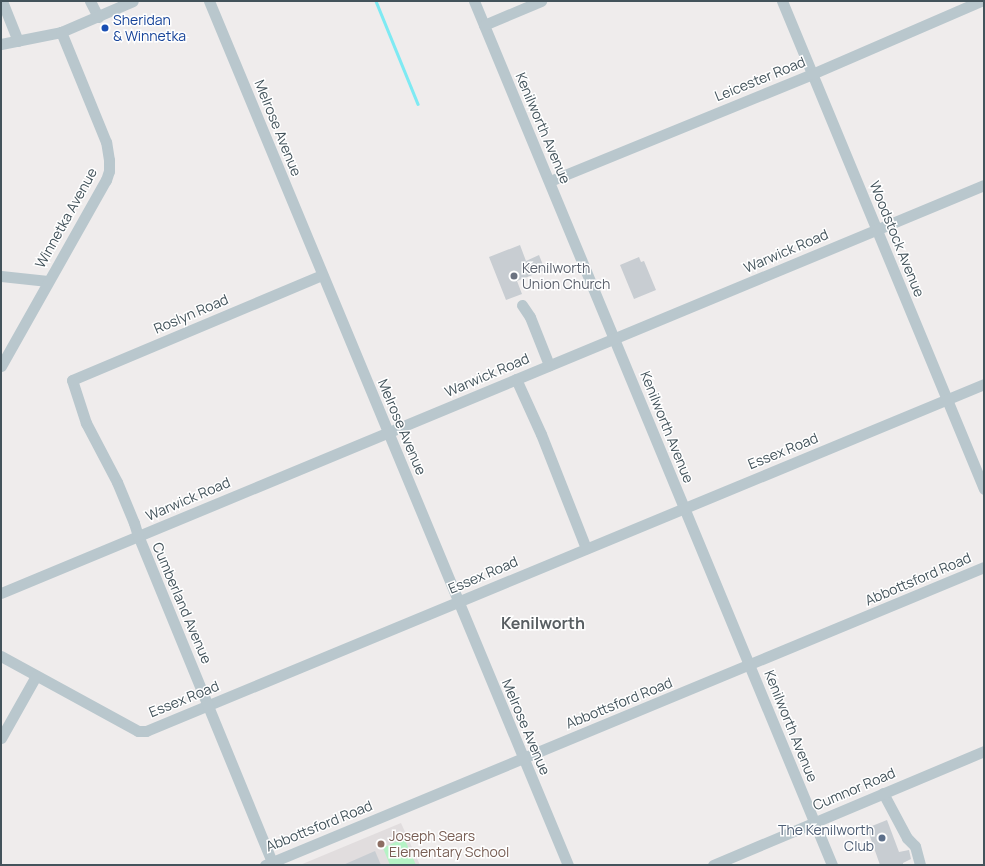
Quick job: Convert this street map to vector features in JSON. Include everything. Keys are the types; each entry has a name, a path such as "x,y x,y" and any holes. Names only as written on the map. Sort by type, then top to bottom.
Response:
{"street":[{"path":"2,1 18,41"},
{"path":"90,1 98,17"},
{"path":"1,44 61,32 133,1"},
{"name":"Melrose Avenue","path":"210,1 322,275 568,865"},
{"name":"Kenilworth Avenue","path":"474,1 550,181 683,508 750,665 832,865"},
{"path":"484,25 541,1"},
{"name":"Woodstock Avenue","path":"782,1 984,489"},
{"name":"Leicester Road","path":"550,181 812,74 981,1"},
{"name":"Winnetka Avenue","path":"1,366 106,180 109,160 106,142 61,32"},
{"name":"Warwick Road","path":"1,593 984,185"},
{"name":"Roslyn Road","path":"72,380 322,275"},
{"path":"1,276 48,281"},
{"path":"522,305 530,317 549,365"},
{"path":"516,379 541,434 586,548"},
{"name":"Cumberland Avenue","path":"72,380 86,423 117,482 209,706 269,863"},
{"name":"Essex Road","path":"1,656 138,731 146,731 984,384"},
{"name":"Abbottsford Road","path":"269,863 984,567"},
{"path":"1,738 36,676"},
{"name":"Cumnor Road","path":"713,865 984,751"},
{"path":"883,793 906,838 915,846 920,865"}],"shaded area":[{"name":"Joseph Sears Elementary School","path":"401,823 420,865 300,865"}],"green space":[{"path":"404,838 416,865 390,865 383,848"}],"building":[{"name":"Kenilworth Union Church","path":"520,245 526,261 539,255 545,270 517,281 522,294 506,300 489,257"},
{"path":"639,257 641,262 644,261 656,290 634,299 620,265"},
{"name":"The Kenilworth Club","path":"887,820 899,852 909,850 911,859 903,863 903,865 880,865 867,828"},
{"path":"375,851 381,865 343,865"}],"waterway":[{"path":"376,1 418,104"}],"place":[{"name":"Sheridan & Winnetka","path":"105,28"},
{"name":"Kenilworth Union Church","path":"514,276"},
{"name":"The Kenilworth Club","path":"882,838"},
{"name":"Joseph Sears Elementary School","path":"381,844"}],"district":[{"name":"Kenilworth","path":"543,623"}]}
